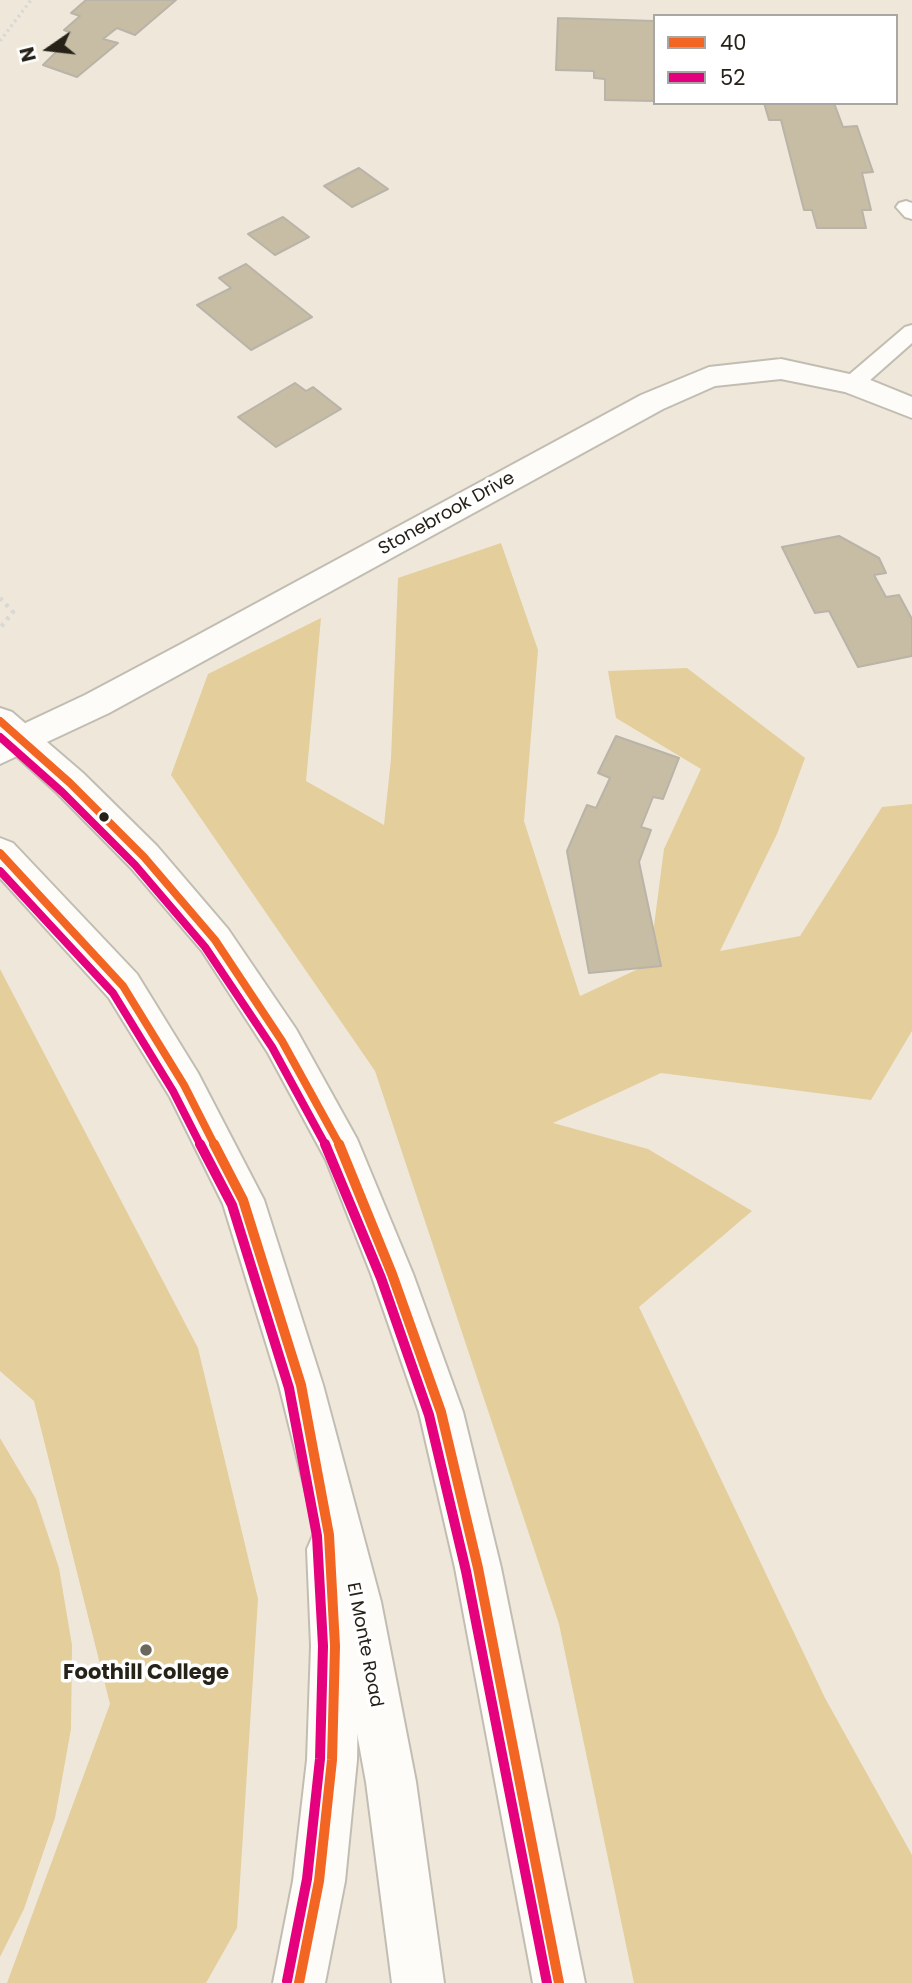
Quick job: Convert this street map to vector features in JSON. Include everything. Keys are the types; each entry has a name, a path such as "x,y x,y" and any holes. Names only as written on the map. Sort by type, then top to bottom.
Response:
{"street":[{"name":"Stonebrook Drive","path":"7,736 97,704 663,397 709,377 781,369 852,384 912,408"},
{"path":"7,736 144,857 215,940 282,1041 343,1152 392,1274 441,1412 478,1568 559,1983"},
{"name":"El Monte Road","path":"0,853 123,986 184,1084 243,1200 301,1385 357,1602 391,1782 418,1983"},
{"path":"299,1983 322,1854 332,1760 335,1646 329,1535 301,1385"}],"lane":[{"path":"852,384 912,332"}],"path":[{"path":"0,41 31,0"},
{"path":"0,598 13,612 0,628"}],"shaded area":[{"path":"501,543 538,650 524,821 580,996 649,964 664,849 701,769 616,718 608,671 687,668 805,758 777,834 720,951 800,936 882,807 912,804 912,1031 871,1100 661,1073 553,1123 648,1149 752,1211 639,1307 825,1698 912,1855 912,1983 634,1983 559,1624 375,1071 171,775 208,674 321,618 306,781 384,825 391,759 398,578"},
{"name":"Foothill College","path":"0,969 198,1348 258,1599 237,1928 206,1983 7,1983 110,1704 34,1401 0,1371"},
{"path":"0,1438 36,1499 59,1568 72,1645 71,1729 55,1818 24,1909 0,1957"}],"building":[{"path":"86,0 176,0 135,35 117,28 103,39 118,43 77,77 43,65 64,44 59,41 71,33 64,30 80,16 71,13"},
{"path":"558,18 653,21 653,101 605,100 605,79 594,78 594,71 556,70"},
{"path":"765,105 835,105 843,127 857,126 873,172 862,173 871,210 862,210 866,228 817,228 812,210 804,210 781,120 769,120"},
{"path":"359,168 388,189 352,207 324,186"},
{"path":"283,217 309,237 275,255 248,234"},
{"path":"246,264 312,317 251,350 197,305 231,288 219,278"},
{"path":"295,383 306,391 313,387 341,409 276,447 238,417"},
{"path":"839,536 879,558 886,573 874,575 886,597 899,595 912,619 912,656 858,667 829,611 815,613 782,547"},
{"path":"616,736 679,758 663,799 653,797 641,827 651,830 639,862 661,966 589,973 567,851 587,805 596,808 610,778 598,773"}],"transit line":[{"name":"40","path":"0,721 70,783 144,857 215,940 282,1041 343,1152 392,1274 441,1412 478,1568 559,1983"},
{"name":"52","path":"0,737 62,792 135,865 205,947 272,1047 332,1157 381,1278 429,1415 466,1571 547,1983"},
{"name":"40","path":"0,853 123,986 184,1085 243,1200 301,1385 329,1535 335,1646 332,1760 319,1881 299,1983"},
{"name":"52","path":"0,871 113,993 173,1091 232,1205 289,1388 317,1536 323,1646 320,1759 307,1879 287,1981"}],"place":[{"name":"Foothill College","path":"146,1650"}]}
